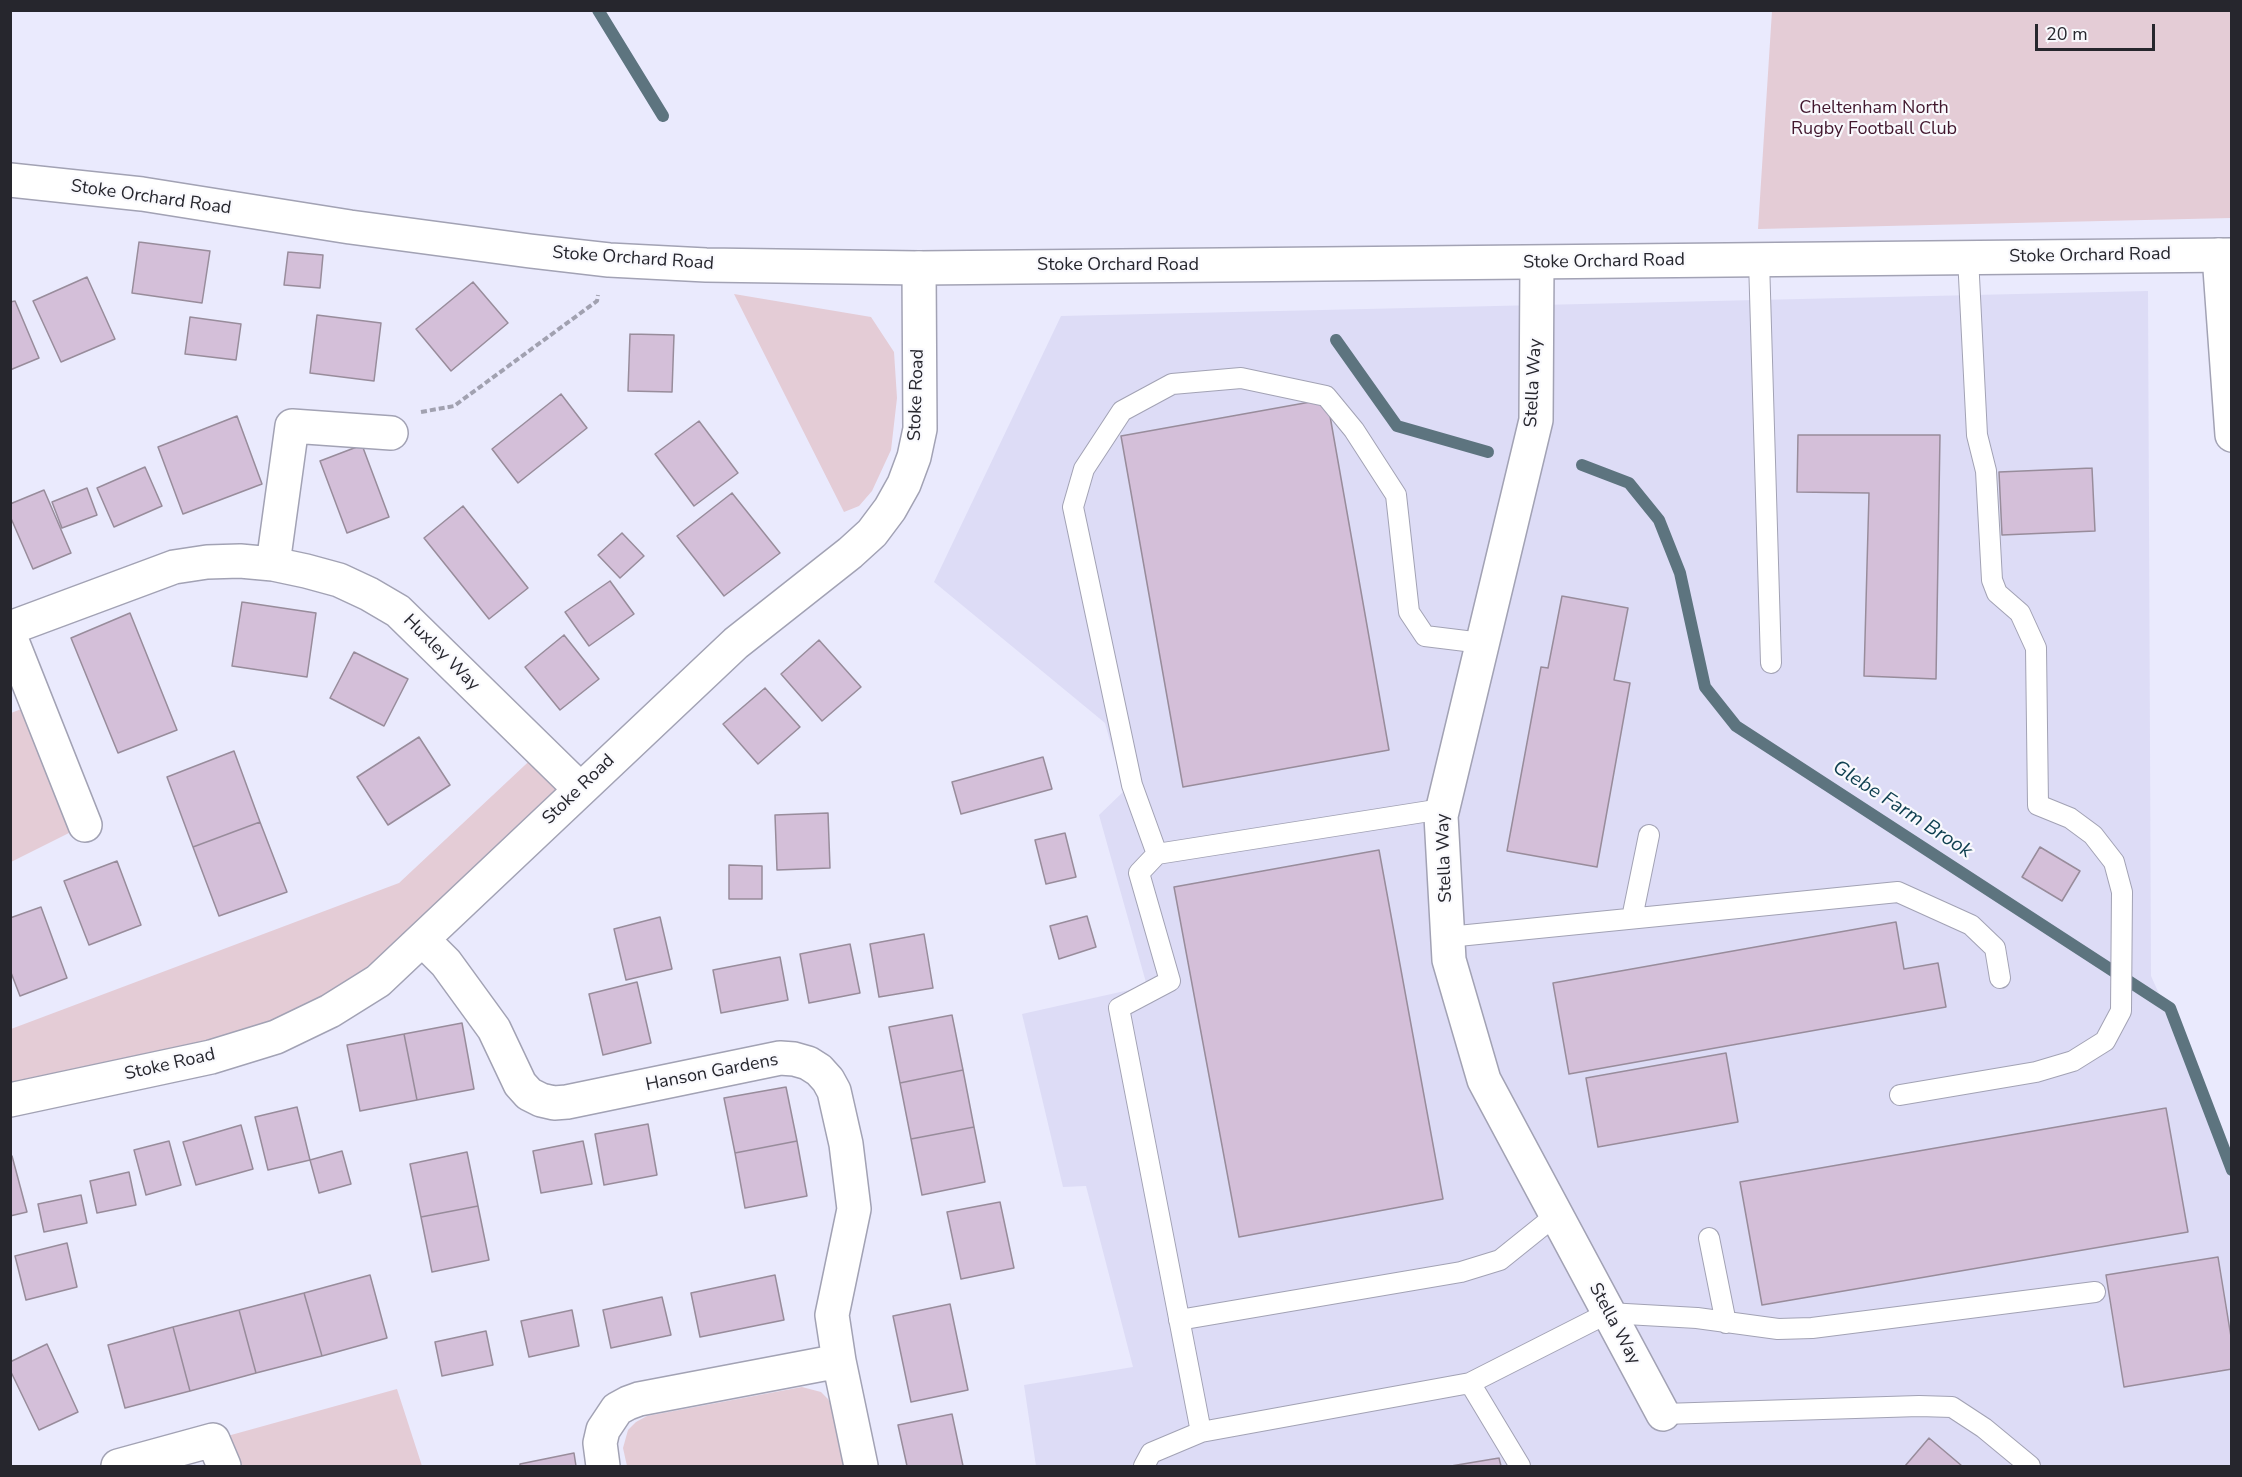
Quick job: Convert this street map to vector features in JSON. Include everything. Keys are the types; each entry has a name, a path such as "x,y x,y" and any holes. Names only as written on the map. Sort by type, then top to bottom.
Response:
{"street":[{"name":"Stoke Orchard Road","path":"10,180 142,194 350,227 609,260 706,265 919,268 2225,255"},
{"path":"2225,255 2232,435"},
{"name":"Stella Way","path":"1538,263 1536,420 1441,816 1449,960 1484,1080 1663,1414"},
{"name":"Stoke Road","path":"10,1100 211,1057 276,1037 330,1011 378,981 736,643 872,533 890,509 904,484 914,457 920,429 919,268"},
{"path":"273,564 292,426 391,433"},
{"name":"Huxley Way","path":"10,628 174,567 229,562 273,564 339,580 398,611 580,789"},
{"path":"10,636 85,825"},
{"name":"Hanson Gardens","path":"423,940 446,963 494,1029 520,1084 530,1094 541,1100 554,1103 567,1102 780,1058 808,1063 819,1070 834,1091 846,1144 854,1209 832,1315 861,1467"},
{"path":"603,1467 600,1443 603,1430 617,1409 628,1403 839,1361"},
{"path":"118,1467 213,1440 224,1467"}],"lane":[{"path":"1900,1095 2036,1072 2073,1061 2105,1041 2121,1011 2122,892 2114,862 2093,835 2070,818 2038,805 2036,648 2020,614 1996,593 1992,580 1986,471 1977,435 1968,257"},
{"path":"1759,260 1771,663"},
{"path":"1157,854 1132,785 1073,507 1084,469 1122,411 1172,384 1241,378 1326,396 1354,430 1396,495 1409,612 1425,636 1482,643"},
{"path":"1201,1432 1119,1008 1170,981 1139,873 1157,854 1442,809"},
{"path":"1632,918 1649,835"},
{"path":"1448,938 1898,892 1971,925 1995,948 2000,978"},
{"path":"1179,1320 1461,1272 1500,1260 1556,1215"},
{"path":"1708,1238 1726,1323"},
{"path":"1144,1467 1151,1453 1201,1432 1470,1383 1608,1313 1669,1316 1778,1329 1812,1328 2095,1292"},
{"path":"1470,1383 1520,1467"},
{"path":"1663,1414 1952,1407 1984,1428 2030,1467"}],"path":[{"path":"391,433 418,412 454,406 597,301 609,260"}],"shaded area":[{"path":"2148,291 2151,976 2231,1154 2231,1466 1036,1466 1024,1385 1133,1367 1086,1186 1063,1187 1022,1014 1147,986 1099,815 1124,791 1105,723 934,582 1061,316"}],"green space":[{"name":"Cheltenham North Rugby Football Club","path":"1772,11 2231,11 2231,218 1758,229"},
{"path":"734,294 871,317 894,352 897,398 891,450 872,491 859,506 844,512"},
{"path":"37,703 85,825 11,862 11,713"},
{"path":"540,751 580,789 330,1011 11,1100 11,1029 399,883"},
{"path":"802,1387 821,1392 828,1399 833,1409 845,1466 627,1466 623,1448 628,1430 647,1416"},
{"path":"397,1389 422,1466 224,1466 213,1440"}],"building":[{"path":"139,242 210,251 202,303 132,293"},
{"path":"288,252 323,255 320,288 284,285"},
{"path":"87,277 115,339 61,362 33,301"},
{"path":"473,282 508,323 451,371 416,329"},
{"path":"15,301 39,358 10,370 10,302"},
{"path":"317,315 381,323 374,381 310,373"},
{"path":"190,317 241,324 236,360 185,354"},
{"path":"630,334 674,335 672,392 628,391"},
{"path":"561,394 587,428 518,483 492,449"},
{"path":"1327,399 1389,750 1183,787 1121,436"},
{"path":"237,416 262,484 183,514 158,447"},
{"path":"699,421 738,473 694,506 655,454"},
{"path":"1798,435 1940,435 1936,679 1864,676 1869,493 1797,492"},
{"path":"362,445 389,517 347,533 320,461"},
{"path":"145,467 162,506 114,527 97,488"},
{"path":"2092,468 2095,531 2002,535 1999,472"},
{"path":"87,488 97,515 62,528 52,502"},
{"path":"44,490 71,553 33,569 10,516 10,504"},
{"path":"732,493 780,553 724,596 677,536"},
{"path":"463,506 528,588 489,619 424,538"},
{"path":"622,533 644,556 620,578 598,555"},
{"path":"610,581 634,614 589,646 565,612"},
{"path":"1562,596 1628,608 1614,680 1630,683 1597,867 1507,851 1541,667 1548,668"},
{"path":"242,602 316,613 307,677 232,666"},
{"path":"130,613 177,730 118,753 71,638"},
{"path":"564,635 599,679 560,710 525,667"},
{"path":"819,640 861,687 822,721 781,674"},
{"path":"354,652 408,679 384,726 330,698"},
{"path":"765,688 800,727 758,764 723,724"},
{"path":"419,737 450,785 388,825 357,777"},
{"path":"234,751 260,822 193,847 167,777"},
{"path":"1043,757 1052,789 961,814 952,782"},
{"path":"828,813 830,868 777,870 775,815"},
{"path":"260,822 287,892 219,916 193,847"},
{"path":"1065,833 1076,877 1046,884 1035,840"},
{"path":"2040,847 2080,871 2062,901 2022,877"},
{"path":"1379,850 1443,1199 1239,1237 1174,887"},
{"path":"117,861 141,925 89,945 64,881"},
{"path":"729,865 762,866 762,899 729,899"},
{"path":"41,907 67,978 20,996 10,970 10,918"},
{"path":"1087,916 1096,947 1059,959 1050,926"},
{"path":"660,917 672,969 626,980 614,929"},
{"path":"1896,922 1904,969 1938,963 1946,1007 1569,1074 1553,983"},
{"path":"924,934 933,988 879,997 870,944"},
{"path":"850,944 860,993 809,1003 800,954"},
{"path":"780,957 788,1000 721,1013 713,970"},
{"path":"637,982 651,1043 603,1055 589,994"},
{"path":"952,1015 963,1070 900,1083 889,1027"},
{"path":"462,1023 474,1089 417,1100 404,1034"},
{"path":"404,1034 417,1100 360,1111 347,1045"},
{"path":"1726,1053 1738,1122 1598,1147 1586,1078"},
{"path":"963,1070 974,1127 911,1139 900,1083"},
{"path":"786,1087 797,1141 735,1153 724,1098"},
{"path":"297,1107 310,1160 268,1170 255,1117"},
{"path":"2166,1108 2188,1232 1762,1305 1740,1182"},
{"path":"648,1124 657,1175 604,1185 595,1134"},
{"path":"241,1125 253,1169 196,1185 183,1142"},
{"path":"974,1127 985,1182 922,1195 911,1139"},
{"path":"169,1141 181,1185 146,1195 134,1150"},
{"path":"583,1141 592,1184 541,1193 533,1151"},
{"path":"797,1141 807,1196 745,1208 735,1153"},
{"path":"342,1151 351,1184 319,1193 310,1160"},
{"path":"467,1152 478,1206 421,1217 410,1164"},
{"path":"12,1156 27,1212 10,1216 10,1157"},
{"path":"129,1172 136,1205 97,1213 90,1181"},
{"path":"81,1195 87,1223 44,1232 38,1204"},
{"path":"1000,1202 1014,1268 961,1279 947,1212"},
{"path":"478,1206 489,1260 432,1272 421,1217"},
{"path":"67,1243 77,1287 26,1300 15,1256"},
{"path":"2218,1257 2232,1343 2232,1369 2124,1387 2106,1275"},
{"path":"370,1275 387,1338 322,1356 304,1293"},
{"path":"775,1275 784,1320 700,1337 691,1293"},
{"path":"304,1293 322,1356 256,1373 239,1310"},
{"path":"662,1297 671,1335 611,1348 603,1310"},
{"path":"950,1304 968,1390 911,1402 893,1316"},
{"path":"239,1310 256,1373 190,1391 173,1327"},
{"path":"572,1310 579,1346 529,1357 521,1321"},
{"path":"173,1327 190,1391 125,1408 108,1345"},
{"path":"486,1331 493,1365 442,1376 435,1342"},
{"path":"47,1344 78,1412 39,1430 10,1370 10,1362"},
{"path":"952,1414 963,1466 907,1466 898,1425"},
{"path":"1929,1438 1962,1466 1905,1466"},
{"path":"574,1453 576,1466 520,1466 520,1464"},
{"path":"1499,1458 1501,1466 1451,1466"}],"waterway":[{"path":"598,10 663,116"},
{"name":"Glebe Farm Brook","path":"1336,340 1397,426 1488,452"},
{"name":"Glebe Farm Brook","path":"1582,465 1629,483 1659,520 1680,573 1705,687 1736,726 2170,1008 2232,1170"}]}
